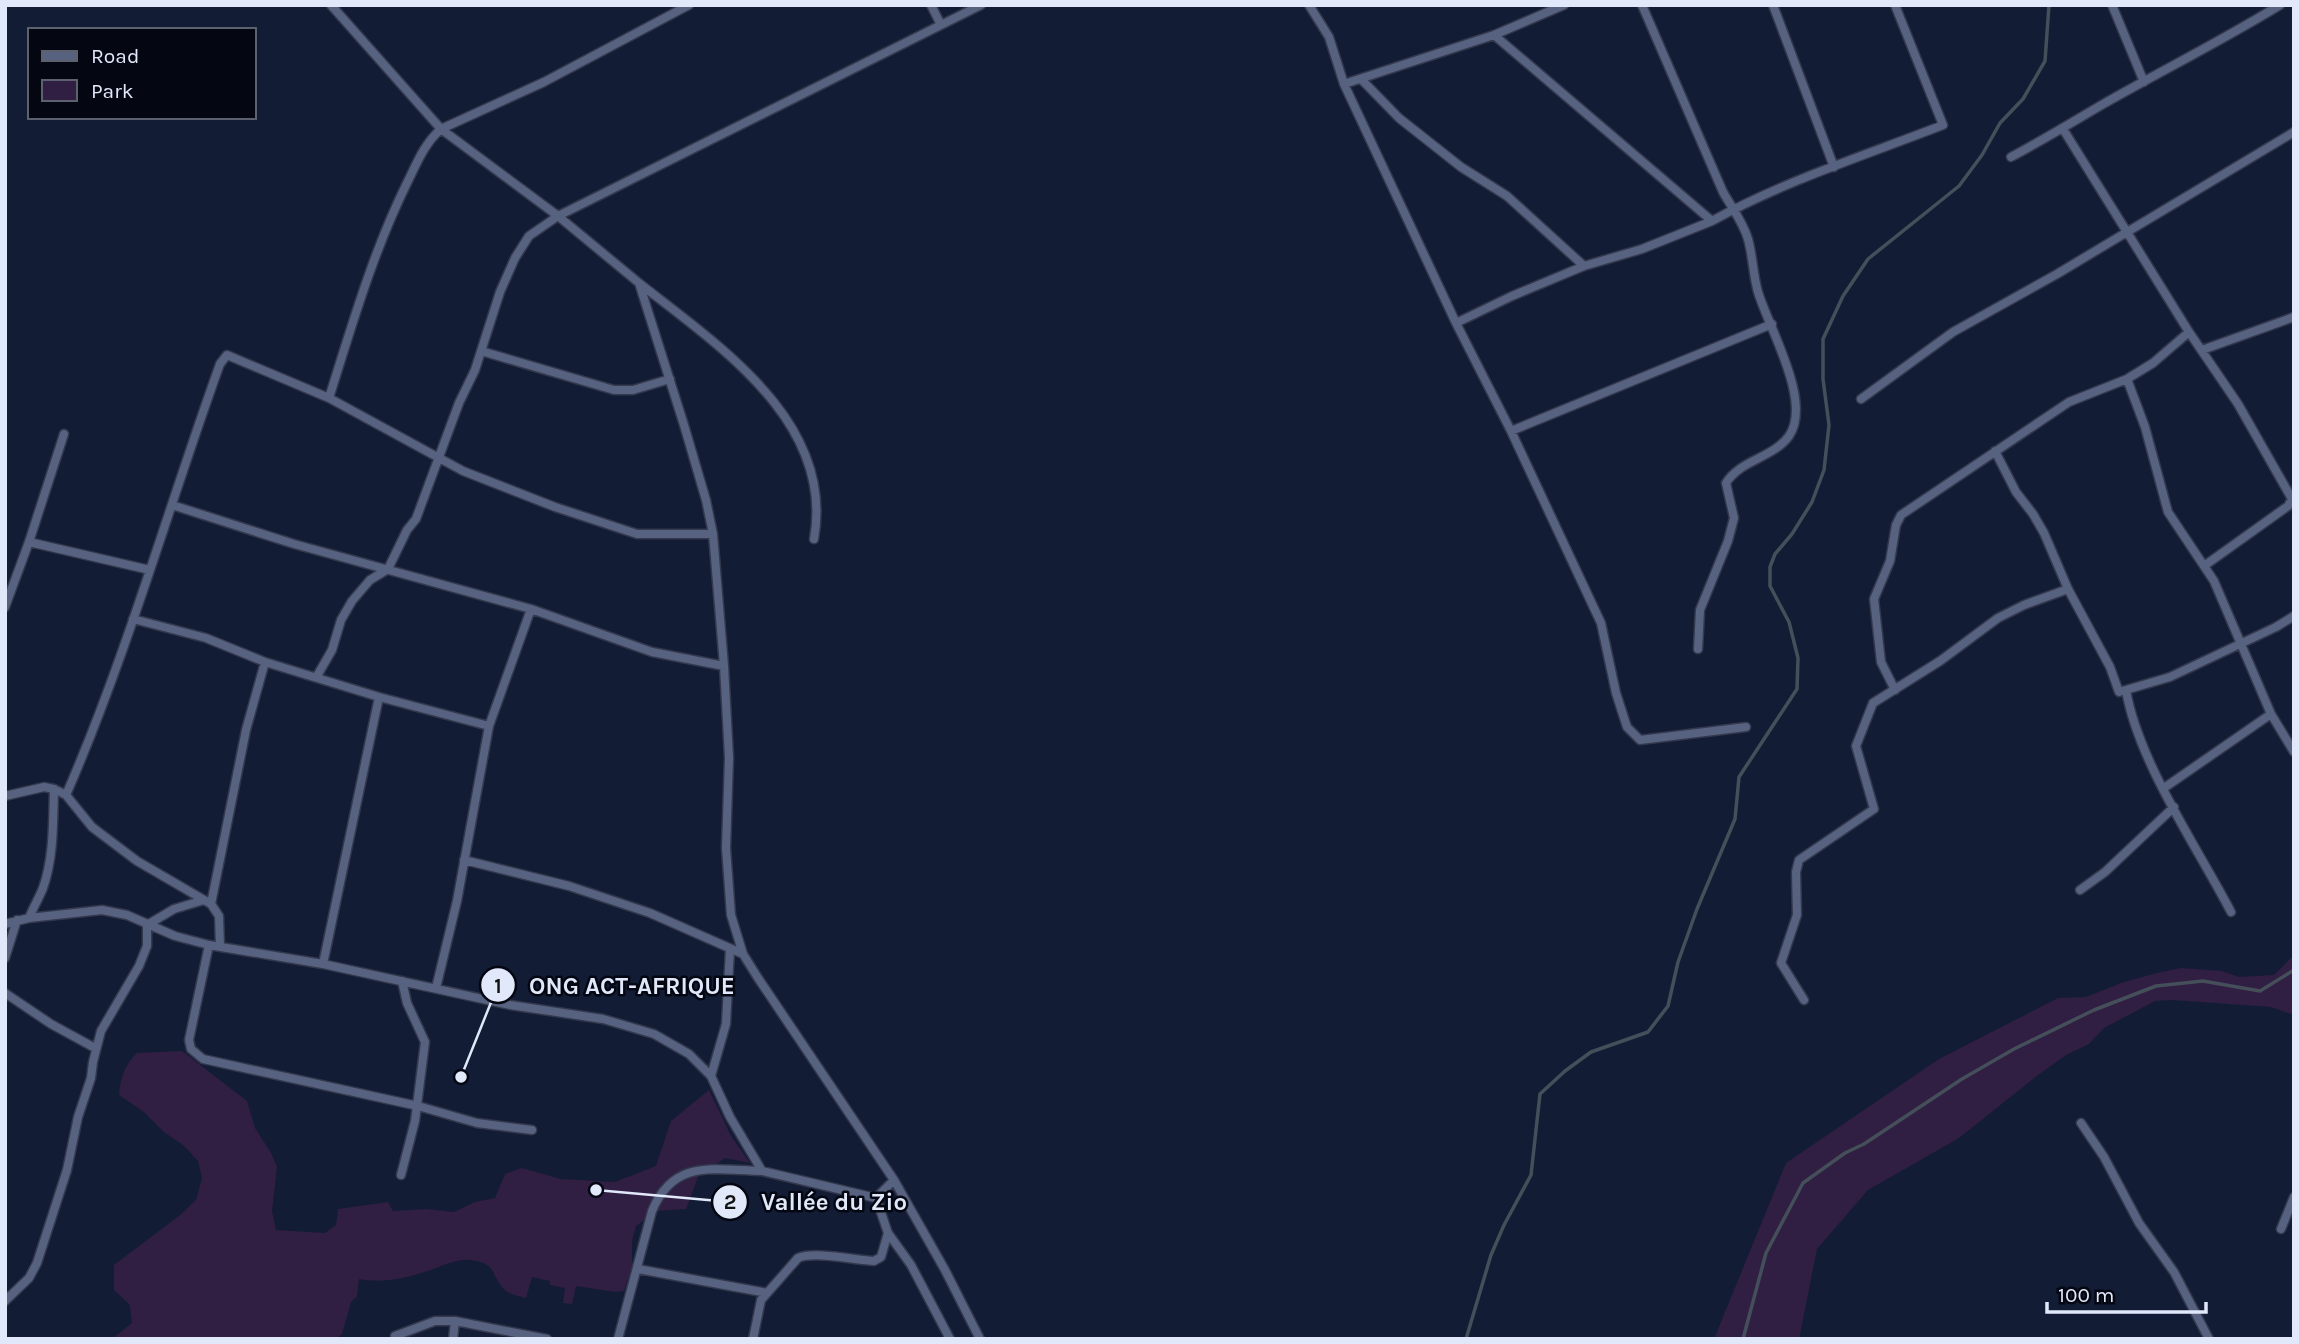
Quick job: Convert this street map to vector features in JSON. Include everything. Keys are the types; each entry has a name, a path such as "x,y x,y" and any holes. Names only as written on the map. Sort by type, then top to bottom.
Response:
{"street":[{"path":"331,5 442,129 558,216 745,369 794,430 806,456 816,488 818,516 814,539"},
{"path":"329,398 364,285 392,214 428,140 442,129 544,82 688,5"},
{"path":"931,5 941,25"},
{"path":"317,677 332,650 341,620 352,601 370,580 388,569 407,530 416,519 481,351 500,292 515,258 529,236 558,216 981,5"},
{"path":"1309,5 1329,37 1344,84 1601,624 1616,693 1627,727 1640,740 1746,727"},
{"path":"1344,84 1494,35 1564,5"},
{"path":"1643,5 1723,192 1740,218 1747,237 1759,295 1790,374 1796,405 1796,422 1789,436 1766,456 1732,473 1726,483 1734,518 1728,541 1700,610 1698,649"},
{"path":"1773,5 1834,167"},
{"path":"1456,323 1584,266 1642,249 1834,167 1942,125 1895,5"},
{"path":"2112,5 2144,82"},
{"path":"2011,156 2238,32 2280,5"},
{"path":"1494,35 1712,221"},
{"path":"1360,79 1399,118 1461,167 1507,196 1584,266"},
{"path":"2063,129 2189,332 2238,404 2292,499 2288,506 2204,566"},
{"path":"1861,399 1953,332 2127,233 2294,132"},
{"path":"639,283 706,500 713,534 729,758 727,861 731,915 743,954 894,1180 980,1339"},
{"path":"2202,350 2294,317"},
{"path":"1511,431 1772,324"},
{"path":"1895,690 1881,662 1874,599 1891,561 1896,525 1901,515 2068,402 2127,379 2152,363 2189,332"},
{"path":"481,351 614,390 633,390 670,379"},
{"path":"66,795 96,726 190,446 220,364 227,355 329,398 474,476 555,507 637,534 713,534"},
{"path":"2127,379 2150,442 2168,512 2204,566 2226,608 2239,644 2271,714 2293,749"},
{"path":"5,607 64,434"},
{"path":"1995,451 2016,492 2043,533 2068,589 2110,667 2119,692 2170,677 2294,616"},
{"path":"172,505 294,544 530,609 652,652 724,666"},
{"path":"29,542 150,570"},
{"path":"1804,1000 1781,963 1797,915 1796,872 1799,860 1874,809 1856,746 1873,703 1940,661 1998,618 2068,589"},
{"path":"436,988 457,901 489,726 530,609"},
{"path":"134,619 206,638 265,662 380,697 489,726"},
{"path":"207,902 246,730 265,662"},
{"path":"2126,690 2148,758 2231,912"},
{"path":"323,964 380,697"},
{"path":"2164,788 2271,714"},
{"path":"5,796 32,788 54,789 66,795 92,827 137,861 207,902 219,916 220,946"},
{"path":"29,918 47,872 52,841 54,789"},
{"path":"2080,890 2111,866 2174,807"},
{"path":"464,860 569,886 650,913 743,954"},
{"path":"147,925 174,909 207,902"},
{"path":"5,924 29,918 102,910 127,915 175,936 209,944 323,964 510,1005 545,1009 637,1028 672,1042 689,1054 711,1076 730,1116 762,1171"},
{"path":"5,958 17,920"},
{"path":"5,1301 10,1292 29,1278 37,1264 91,1078 95,1048 101,1031 144,956 147,925"},
{"path":"209,944 189,1040 196,1055 213,1062 418,1106 477,1123 532,1130"},
{"path":"711,1076 726,1024 730,948"},
{"path":"401,1175 418,1106 425,1042 407,1003 402,981"},
{"path":"5,993 51,1024 95,1048"},
{"path":"2081,1123 2104,1157 2139,1223 2174,1272 2208,1339"},
{"path":"618,1339 652,1211 659,1195 679,1175 704,1170 762,1171 876,1198"},
{"path":"876,1198 894,1180"},
{"path":"2281,1229 2294,1197"},
{"path":"876,1198 888,1233 911,1265 950,1339"},
{"path":"753,1339 759,1306 792,1263 802,1256 878,1259 888,1233"},
{"path":"638,1269 767,1293"},
{"path":"395,1336 435,1321 455,1321 547,1339"},
{"path":"453,1339 455,1321"}],"green space":[{"path":"2294,955 2294,1015 2271,1007 2155,1001 2104,1028 2089,1044 2066,1055 2038,1075 1959,1138 1868,1190 1817,1249 1799,1339 1714,1339 1786,1163 1939,1059 2058,998 2086,997 2121,983 2181,968 2222,971 2239,977 2274,975"},
{"path":"182,1051 247,1101 255,1128 277,1167 272,1211 276,1230 325,1233 336,1225 338,1209 388,1202 393,1211 426,1209 454,1212 475,1202 495,1198 505,1174 522,1168 561,1179 615,1182 656,1166 671,1121 709,1090 731,1136 750,1163 725,1158 698,1177 686,1209 656,1211 636,1226 632,1241 632,1266 624,1291 576,1286 572,1304 563,1303 565,1288 532,1277 526,1298 504,1290 489,1266 465,1260 400,1278 375,1281 359,1279 357,1296 351,1302 342,1334 336,1339 112,1339 132,1323 130,1305 114,1290 114,1265 196,1200 202,1178 198,1161 184,1146 119,1095 122,1077 137,1053"}],"waterway":[{"path":"1466,1339 1491,1255 1531,1175 1540,1094 1591,1052 1648,1032 1668,1006 1678,962 1735,819 1739,777 1797,689 1798,658 1789,622 1770,586 1770,567 1775,554 1792,534 1812,502 1824,470 1829,425 1823,379 1823,339 1843,296 1868,259 1959,186 1982,155 2000,123 2023,99 2045,61 2049,5"},
{"path":"1743,1339 1766,1253 1803,1183 1845,1153 1864,1144 1962,1079 2014,1049 2094,1010 2156,986 2203,981 2260,991 2294,970"}],"place":[{"name":"ONG ACT-AFRIQUE","path":"461,1077"},
{"name":"Vallée du Zio","path":"596,1190"}]}
